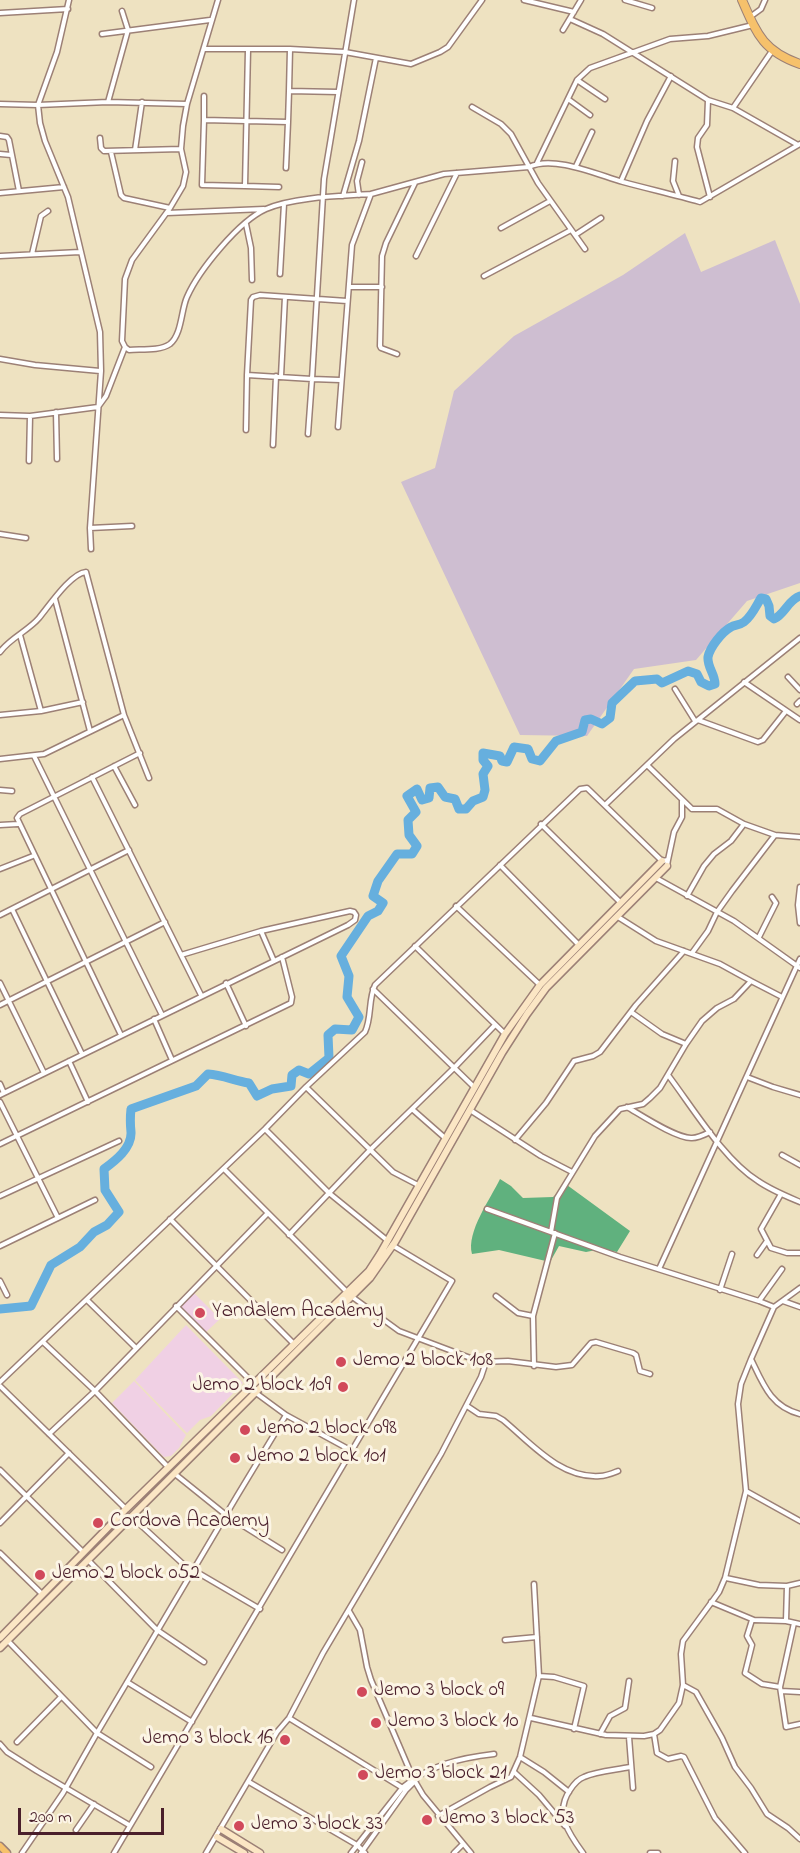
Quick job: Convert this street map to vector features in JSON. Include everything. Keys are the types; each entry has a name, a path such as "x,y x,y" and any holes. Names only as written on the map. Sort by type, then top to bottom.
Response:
{"highway":[{"path":"742,0 751,22 772,51 800,64"}],"main road":[{"path":"0,1846 7,1853"}],"street":[{"path":"69,0 57,52 38,105 45,141 68,197 100,332 101,371 90,528 92,549"},
{"path":"218,0 210,20 188,104 181,148 186,172 183,186 132,260 125,279 122,341 125,347 129,350 164,347 174,340 186,299 197,276 246,224 265,209"},
{"path":"308,434 322,198 354,0"},
{"path":"204,49 290,49 345,52 411,64 440,52 448,46 482,0"},
{"path":"524,0 574,12"},
{"path":"563,30 581,0"},
{"path":"625,0 651,8"},
{"path":"537,163 577,80 590,68 670,39 708,36 751,22 765,0"},
{"path":"0,13 68,9"},
{"path":"108,102 128,30 122,11"},
{"path":"570,19 603,34 708,100 733,108 799,145"},
{"path":"102,34 210,20"},
{"path":"245,186 248,49"},
{"path":"286,168 290,49"},
{"path":"733,108 772,51"},
{"path":"343,196 359,141 376,58"},
{"path":"621,182 647,121 672,76"},
{"path":"577,80 605,99"},
{"path":"290,91 338,93"},
{"path":"204,96 202,185 279,187"},
{"path":"568,99 590,115"},
{"path":"708,100 707,125 698,138 697,147 710,197"},
{"path":"0,104 108,102 188,104"},
{"path":"135,150 142,102"},
{"path":"472,107 501,124 511,134 550,201 585,249"},
{"path":"204,120 288,122"},
{"path":"576,166 592,132"},
{"path":"0,136 7,137 9,140 19,191"},
{"path":"100,138 101,148 111,152 181,148"},
{"path":"111,152 121,195 124,198 168,210 265,209 322,198 371,194 457,172 529,167 537,163 576,166 621,182 700,202 799,145"},
{"path":"0,154 11,155"},
{"path":"675,161 673,181 679,196"},
{"path":"359,195 357,181 362,162"},
{"path":"416,256 457,172"},
{"path":"397,354 380,347 383,249 416,182"},
{"path":"0,193 64,187"},
{"path":"338,427 352,245 371,194"},
{"path":"501,228 550,201"},
{"path":"280,274 284,204"},
{"path":"32,254 41,216 48,211"},
{"path":"574,235 601,218"},
{"path":"246,224 251,248 252,280"},
{"path":"484,276 571,230"},
{"path":"0,256 80,252"},
{"path":"349,286 382,287"},
{"path":"246,430 251,300 255,295 347,301"},
{"path":"273,445 285,297"},
{"path":"0,415 30,416 98,407 106,396 125,347"},
{"path":"0,359 35,365 101,371"},
{"path":"247,375 340,380"},
{"path":"56,412 57,459"},
{"path":"29,461 30,416"},
{"path":"90,528 132,526"},
{"path":"0,534 26,538"},
{"path":"0,652 7,643 20,636 37,621 63,588 80,573 86,572 124,715 149,778"},
{"path":"54,599 90,731"},
{"path":"20,636 41,711"},
{"path":"605,805 697,720 800,639"},
{"path":"788,677 800,690"},
{"path":"744,682 800,720"},
{"path":"675,689 697,720 758,742 763,740 786,711"},
{"path":"0,715 41,711 83,702"},
{"path":"0,759 34,756 53,750 124,715"},
{"path":"121,1035 16,818 54,796 140,753"},
{"path":"34,756 162,1015"},
{"path":"647,765 693,809 717,809 744,824 775,835 800,837"},
{"path":"114,766 135,805"},
{"path":"92,777 201,995"},
{"path":"126,1509 0,1384 365,1032 368,1026 373,988 582,787 587,788 666,863"},
{"path":"0,790 12,790"},
{"path":"0,1648 174,1473 253,1383 293,1343 370,1278 458,1124 474,1087 505,1034 540,985 618,917 656,878 666,863 674,832 682,817 682,800"},
{"path":"0,825 18,824"},
{"path":"541,824 620,902"},
{"path":"687,896 704,866 744,824"},
{"path":"692,953 708,931 717,912 775,835"},
{"path":"0,915 129,850"},
{"path":"0,869 33,856"},
{"path":"390,1243 418,1185 446,1138 470,1110 526,1014 553,975 579,944 620,902 666,863"},
{"path":"500,865 579,944"},
{"path":"656,878 759,937 798,967"},
{"path":"800,887 798,905 800,923"},
{"path":"759,937 776,903 772,897"},
{"path":"456,906 540,985"},
{"path":"12,909 82,1054"},
{"path":"0,1084 2,1094 348,925 356,917 354,912 350,911 261,931 181,955"},
{"path":"618,917 656,941 733,970 782,997"},
{"path":"0,1005 165,922"},
{"path":"261,931 274,961"},
{"path":"415,946 505,1034"},
{"path":"515,1140 546,1102 574,1061 600,1052 684,951"},
{"path":"0,1144 291,1003 292,997 282,957"},
{"path":"659,1269 800,959"},
{"path":"534,1366 533,1316 553,1232 555,1204 572,1172 601,1129 620,1109 643,1104 650,1098 660,1088 686,1044 709,1014 735,999 751,981"},
{"path":"0,983 44,1074"},
{"path":"226,983 246,1026"},
{"path":"373,988 474,1087"},
{"path":"631,1012 662,1034 686,1044"},
{"path":"154,1019 172,1060"},
{"path":"289,1235 495,1025"},
{"path":"69,1061 88,1102"},
{"path":"668,1075 710,1132 738,1165 756,1180 800,1202"},
{"path":"747,1077 773,1088 800,1095"},
{"path":"306,1087 393,1172 418,1185"},
{"path":"0,1102 58,1218"},
{"path":"627,1106 648,1120 687,1138 698,1137 710,1132"},
{"path":"412,1109 446,1138"},
{"path":"470,1110 515,1140 572,1172"},
{"path":"114,1853 452,1281 390,1243 329,1193 266,1128"},
{"path":"0,1196 119,1141"},
{"path":"782,1155 800,1165"},
{"path":"224,1169 350,1293 399,1330 486,1362 508,1361 534,1366 568,1367 577,1362 591,1343 596,1342 633,1353 636,1355 640,1371 650,1374"},
{"path":"781,1194 761,1229 771,1248 788,1253 800,1253"},
{"path":"0,1246 95,1200"},
{"path":"487,1209 620,1257 774,1307"},
{"path":"49,1434 268,1213"},
{"path":"170,1219 293,1343"},
{"path":"757,1255 767,1241"},
{"path":"720,1290 732,1254"},
{"path":"759,1301 782,1269"},
{"path":"0,1281 7,1295"},
{"path":"531,1718 574,1729 628,1737 654,1734 660,1730 679,1703 684,1685 681,1654 683,1641 720,1592 746,1491 738,1404 741,1384 774,1307 800,1288"},
{"path":"0,1637 168,1467 228,1413 256,1393 350,1293"},
{"path":"496,1296 518,1313 533,1316"},
{"path":"87,1300 136,1348"},
{"path":"783,1301 800,1307"},
{"path":"176,1306 253,1383"},
{"path":"43,1342 168,1467"},
{"path":"751,1359 767,1391 777,1404 800,1414"},
{"path":"206,1853 277,1732 289,1718 316,1664 399,1527 467,1406 482,1377 486,1362"},
{"path":"256,1393 286,1415 352,1451"},
{"path":"467,1406 479,1414 496,1416 503,1420 536,1449 574,1472 599,1477 618,1471"},
{"path":"22,1853 66,1788 157,1630 286,1415"},
{"path":"0,1523 69,1453"},
{"path":"0,1470 83,1552"},
{"path":"174,1473 226,1515 282,1550"},
{"path":"746,1491 800,1521"},
{"path":"131,1516 167,1551 194,1571 260,1609"},
{"path":"94,1540 101,1547"},
{"path":"0,1553 42,1594"},
{"path":"88,1560 157,1630 204,1662"},
{"path":"725,1578 759,1585 787,1586 800,1583"},
{"path":"438,1816 490,1786 511,1778 514,1772 531,1718 539,1676 534,1584"},
{"path":"786,1621 787,1586"},
{"path":"711,1602 752,1620 786,1621 800,1624"},
{"path":"348,1610 360,1630 371,1680 415,1779 438,1816 471,1853"},
{"path":"752,1620 747,1636 752,1645 744,1673 762,1684 800,1692"},
{"path":"794,1623 780,1689 786,1727 800,1724"},
{"path":"505,1640 537,1637"},
{"path":"8,1641 97,1733 151,1767"},
{"path":"539,1676 554,1677 584,1686 574,1729"},
{"path":"600,1734 610,1716 625,1708 629,1681"},
{"path":"128,1682 192,1722"},
{"path":"684,1685 698,1696 722,1738 735,1767 754,1791 767,1814 800,1839"},
{"path":"17,1742 61,1697"},
{"path":"289,1718 405,1788"},
{"path":"654,1734 657,1753 668,1759 682,1756 698,1782 706,1804 715,1818 745,1853"},
{"path":"628,1737 633,1788"},
{"path":"0,1744 7,1752 129,1825"},
{"path":"351,1853 415,1779 445,1763 494,1754"},
{"path":"520,1757 569,1792"},
{"path":"566,1828 563,1816 564,1801 582,1777 630,1767"},
{"path":"514,1772 539,1795 583,1853"},
{"path":"249,1782 357,1845 363,1852 405,1788"},
{"path":"76,1830 94,1804"},
{"path":"221,1829 260,1853"},
{"path":"217,1837 244,1853"},
{"path":"454,1853 463,1844"},
{"path":"650,1853 658,1853"}],"shaded area":[{"path":"685,233 701,272 775,240 800,304 800,583 747,601 696,660 634,669 587,736 520,735 401,482 435,468 454,391 514,336 623,275"},
{"name":"Yandalem Academy","path":"194,1293 220,1319 205,1333 180,1307"},
{"path":"186,1325 243,1383 211,1416 200,1420 187,1433 135,1380"},
{"path":"134,1381 186,1435 179,1448 171,1456 164,1457 112,1403"}],"green space":[{"path":"500,1179 523,1198 553,1197 567,1185 630,1231 617,1252 601,1249 586,1252 559,1246 550,1262 499,1250 472,1254 471,1245 476,1226"}],"waterway":[{"path":"0,1309 31,1306 51,1265 80,1247 94,1232 107,1225 119,1212 105,1190 104,1169 122,1154 129,1143 131,1109 196,1086 208,1074 249,1083 257,1096 272,1089 291,1086 292,1075 299,1070 309,1074 329,1058 328,1035 335,1029 352,1030 359,1017 347,997 349,976 341,956 368,916 378,911 383,903 373,896 378,881 397,854 412,854 417,846 409,835 408,820 416,812 407,796 417,789 422,800 429,798 430,788 438,787 445,797 455,799 459,809 466,809 473,801 483,797 485,790 483,774 488,766 483,760 483,753 500,756 502,761 507,762 514,747 528,749 532,759 540,761 556,741 582,732 585,720 591,719 602,724 610,718 612,703 635,681 657,679 662,683 688,671 697,674 701,682 709,686 715,684 708,657 720,636 731,627 747,620 761,598 766,599 770,616 774,619 800,596"}],"place":[{"name":"Yandalem Academy","path":"200,1313"},
{"name":"Jemo 2 block 108","path":"341,1362"},
{"name":"Jemo 2 block 109","path":"343,1387"},
{"name":"Jemo 2 block 098","path":"245,1430"},
{"name":"Jemo 2 block 101","path":"235,1458"},
{"name":"Cordova Academy","path":"98,1523"},
{"name":"Jemo 2 block 052","path":"40,1575"},
{"name":"Jemo 3 block 09","path":"362,1692"},
{"name":"Jemo 3 block 10","path":"376,1723"},
{"name":"Jemo 3 block 16","path":"285,1740"},
{"name":"Jemo 3 block 21","path":"363,1775"},
{"name":"Jemo 3 block 53","path":"427,1820"},
{"name":"Jemo 3 block 33","path":"239,1826"}]}
